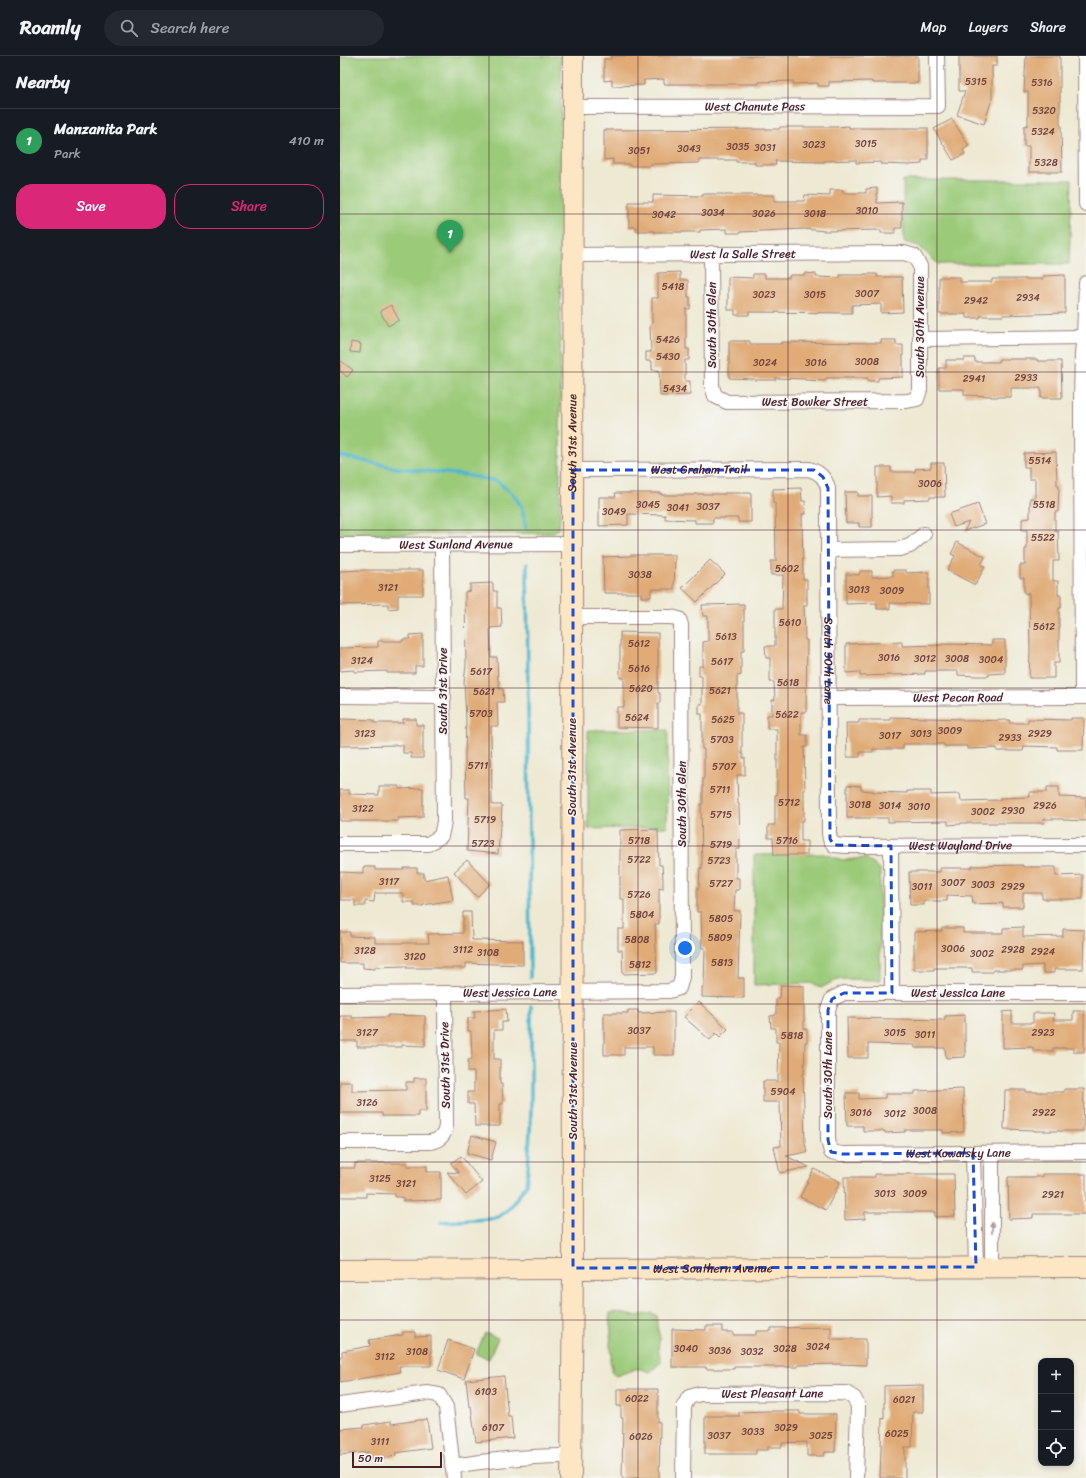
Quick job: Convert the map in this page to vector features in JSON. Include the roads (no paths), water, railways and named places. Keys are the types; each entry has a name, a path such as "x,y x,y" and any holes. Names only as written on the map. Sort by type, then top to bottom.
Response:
{"street":[{"name":"South 31st Avenue","path":"572,1478 574,1268 572,992 573,56"},
{"name":"West Chanute Pass","path":"572,107 938,106 937,56"},
{"path":"1085,56 1086,204"},
{"name":"South 30th Glen","path":"711,253 712,386 715,396"},
{"name":"West la Salle Street","path":"572,255 904,253 914,256"},
{"name":"South 30th Avenue","path":"914,256 920,266 920,390 917,399"},
{"path":"1084,697 1082,353 1086,282"},
{"path":"920,339 1084,337"},
{"name":"West Bowker Street","path":"715,396 727,402 907,401 917,399"},
{"name":"West Graham Trail","path":"573,470 809,469 814,470 823,477"},
{"name":"South 30th Lane","path":"823,477 828,488 829,833 830,839 834,845"},
{"path":"828,550 900,549 910,546 924,534"},
{"name":"West Sunland Avenue","path":"340,545 572,544"},
{"name":"South 31st Drive","path":"340,844 428,844 441,836 444,822 442,545"},
{"name":"South 30th Glen","path":"572,617 671,616 679,619 681,625 682,977 679,988"},
{"path":"340,696 444,697"},
{"name":"West Pecan Road","path":"829,698 1084,697"},
{"name":"West Wayland Drive","path":"834,845 1086,845"},
{"path":"892,846 892,993"},
{"name":"West Jessica Lane","path":"340,994 669,991 679,988"},
{"name":"South 31st Drive","path":"340,1142 430,1142 438,1140 443,1136 446,1125 445,993"},
{"name":"West Jessica Lane","path":"832,999 844,993 1086,993"},
{"name":"South 30th Lane","path":"832,999 828,1010 828,1140 832,1152"},
{"name":"West Kowalsky Lane","path":"832,1152 842,1154 1086,1152"},
{"path":"974,1153 984,1267"},
{"path":"984,1267 992,1153"},
{"name":"West Southern Avenue","path":"340,1270 1086,1267"},
{"path":"340,1405 427,1393 439,1395 446,1407 453,1472 496,1460 543,1455 572,1456"},
{"name":"West Pleasant Lane","path":"683,1478 684,1406 689,1397 700,1394 846,1393 854,1398 858,1406 856,1478"}],"waterway":[{"path":"340,456 397,468 464,475 497,481 514,495 522,508 526,528"},
{"path":"527,564 530,977"},
{"path":"441,1222 489,1219 498,1217 509,1209 526,1185 531,1110 531,1006"}],"place":[{"name":"Manzanita Park","path":"450,253"}]}
